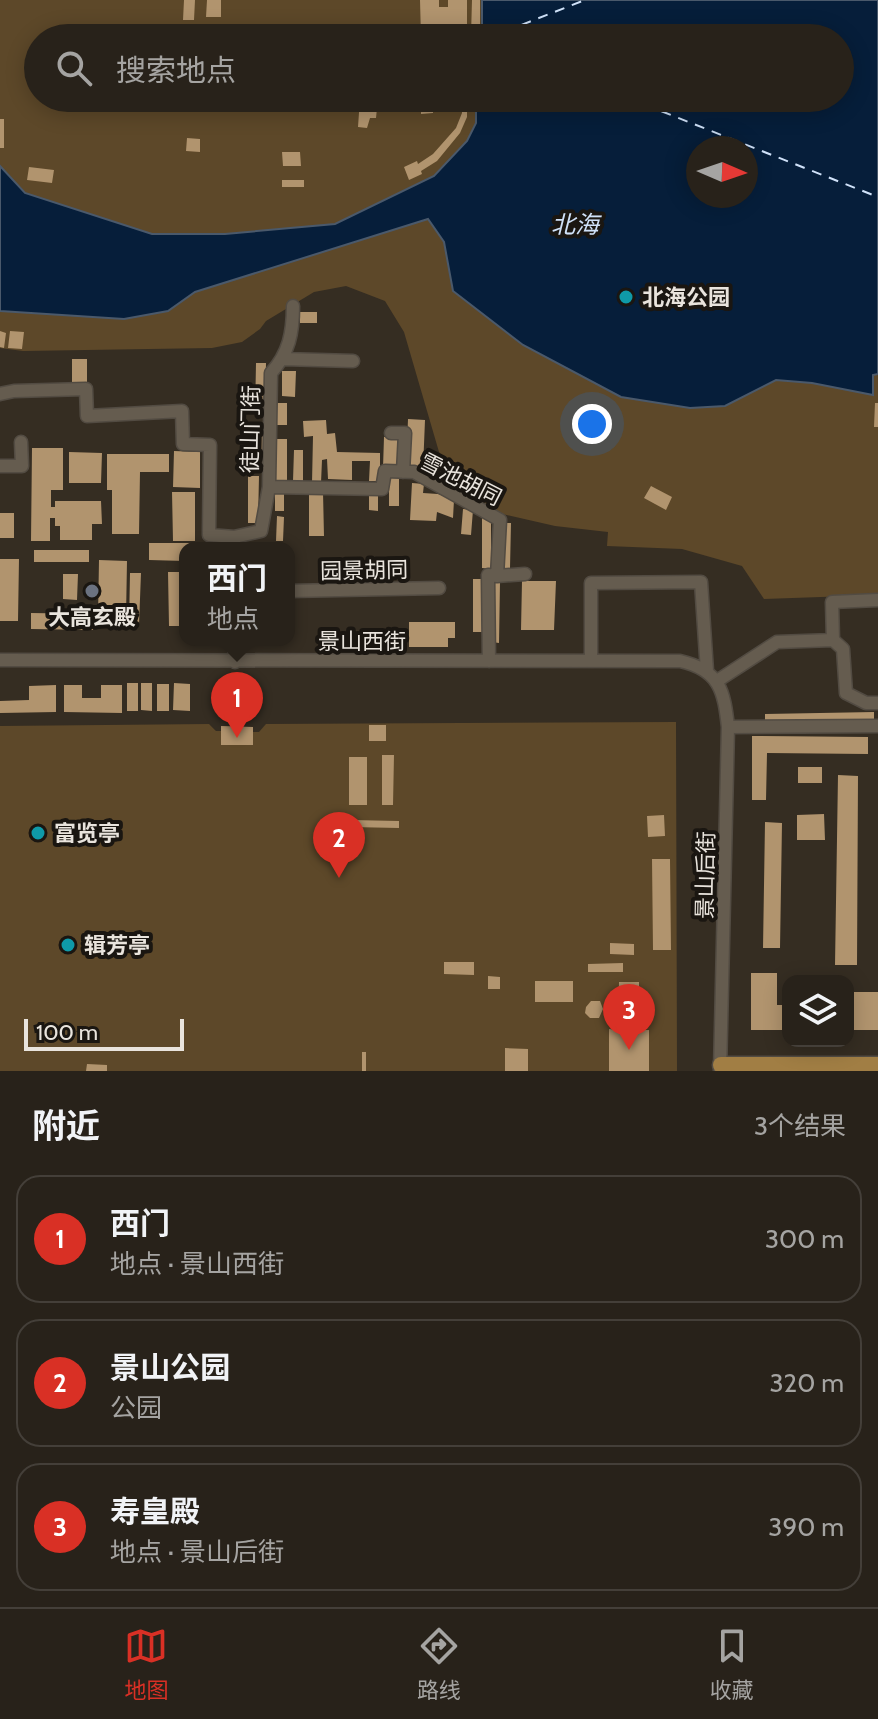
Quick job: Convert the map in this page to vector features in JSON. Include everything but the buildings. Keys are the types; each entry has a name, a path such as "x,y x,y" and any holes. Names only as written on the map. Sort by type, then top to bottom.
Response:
{"main road":[{"path":"720,1068 878,1065"}],"street":[{"name":"徒山门街","path":"234,542 261,531 269,487 271,373 283,359 293,332 293,306"},
{"path":"283,359 353,361"},
{"path":"0,394 86,389 87,416 182,411 183,444 210,445 209,535 234,542"},
{"path":"391,433 405,433 403,472"},
{"path":"0,466 22,466 21,442"},
{"name":"雪池胡同","path":"269,487 382,489 385,471 414,472 500,520 497,576 488,575 489,661"},
{"path":"497,576 525,574"},
{"path":"591,660 591,583 701,582 707,671 717,681 777,642 833,640 843,649 846,693 866,703 878,703"},
{"name":"园景胡同","path":"295,591 439,588"},
{"path":"833,640 832,602 878,600"},
{"path":"234,646 235,662"},
{"name":"景山西街","path":"0,660 680,661 707,671"},
{"name":"景山后街","path":"717,681 724,695 728,727 720,1068"},
{"path":"728,727 878,726"}],"shaded area":[{"name":"北海公园","path":"0,0 878,0 878,595 764,599 742,566 682,549 607,546 608,532 555,526 502,514 445,482 454,473 439,452 404,332 385,301 346,286 314,292 266,321 242,342 212,348 23,351 0,348"},
{"path":"676,722 677,1071 0,1071 0,726 209,724 216,731 221,731 221,726 253,727 253,732 259,732 266,724"}],"water":[{"name":"北海","path":"482,0 878,0 878,374 873,375 873,395 812,383 776,380 725,406 690,408 621,397 523,345 453,291 444,242 428,219 195,292 168,311 124,319 0,311 0,166 25,193 152,234 225,234 335,224 434,176 467,141 476,123 476,112 854,112 854,24 482,24"}],"ferry route":[{"path":"524,24 585,0"},
{"path":"663,112 878,197"}],"place":[{"name":"北海公园","path":"626,297"},
{"name":"大高玄殿","path":"92,591"},
{"name":"西门","path":"237,738"},
{"name":"富览亭","path":"38,833"},
{"name":"景山公园","path":"339,878"},
{"name":"辑芳亭","path":"68,945"},
{"name":"寿皇殿","path":"629,1050"}]}
